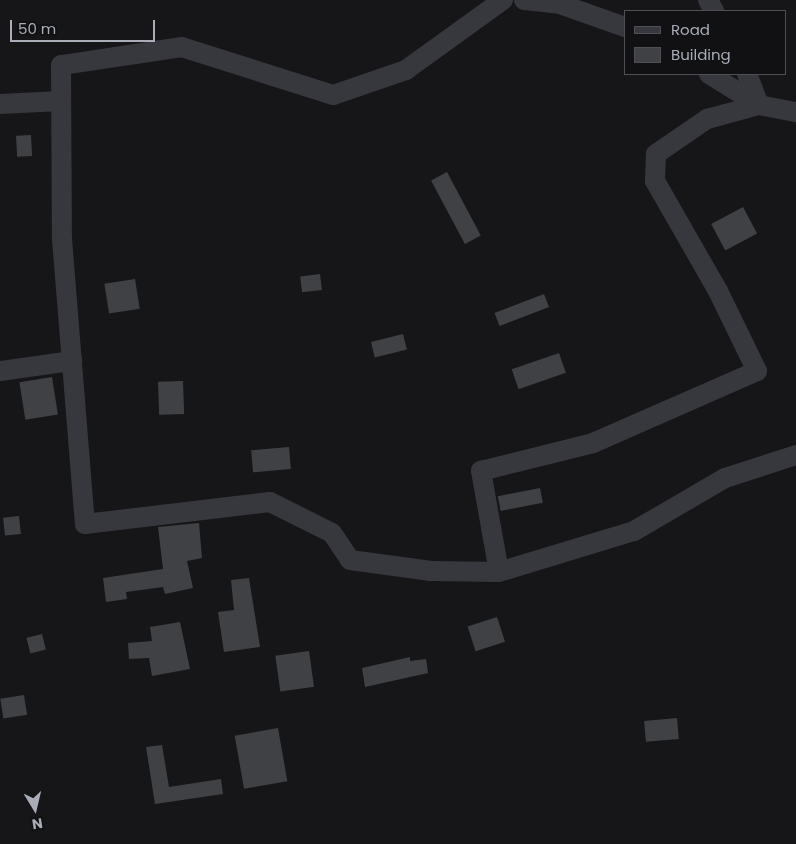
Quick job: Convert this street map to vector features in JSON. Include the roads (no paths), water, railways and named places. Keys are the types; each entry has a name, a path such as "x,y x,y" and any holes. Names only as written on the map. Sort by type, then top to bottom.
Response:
{"street":[{"path":"504,0 406,70 333,96 182,47 61,65 62,239 85,524 270,502 332,533 350,560 431,571 499,572 634,531 725,478 796,455"},
{"path":"524,0 560,4 624,27"},
{"path":"711,75 759,105 796,112"},
{"path":"747,75 759,105"},
{"path":"0,104 61,100"},
{"path":"499,572 481,471 593,443 757,371 718,291 655,181 656,154 707,119 759,105"},
{"path":"0,371 72,361"}]}
